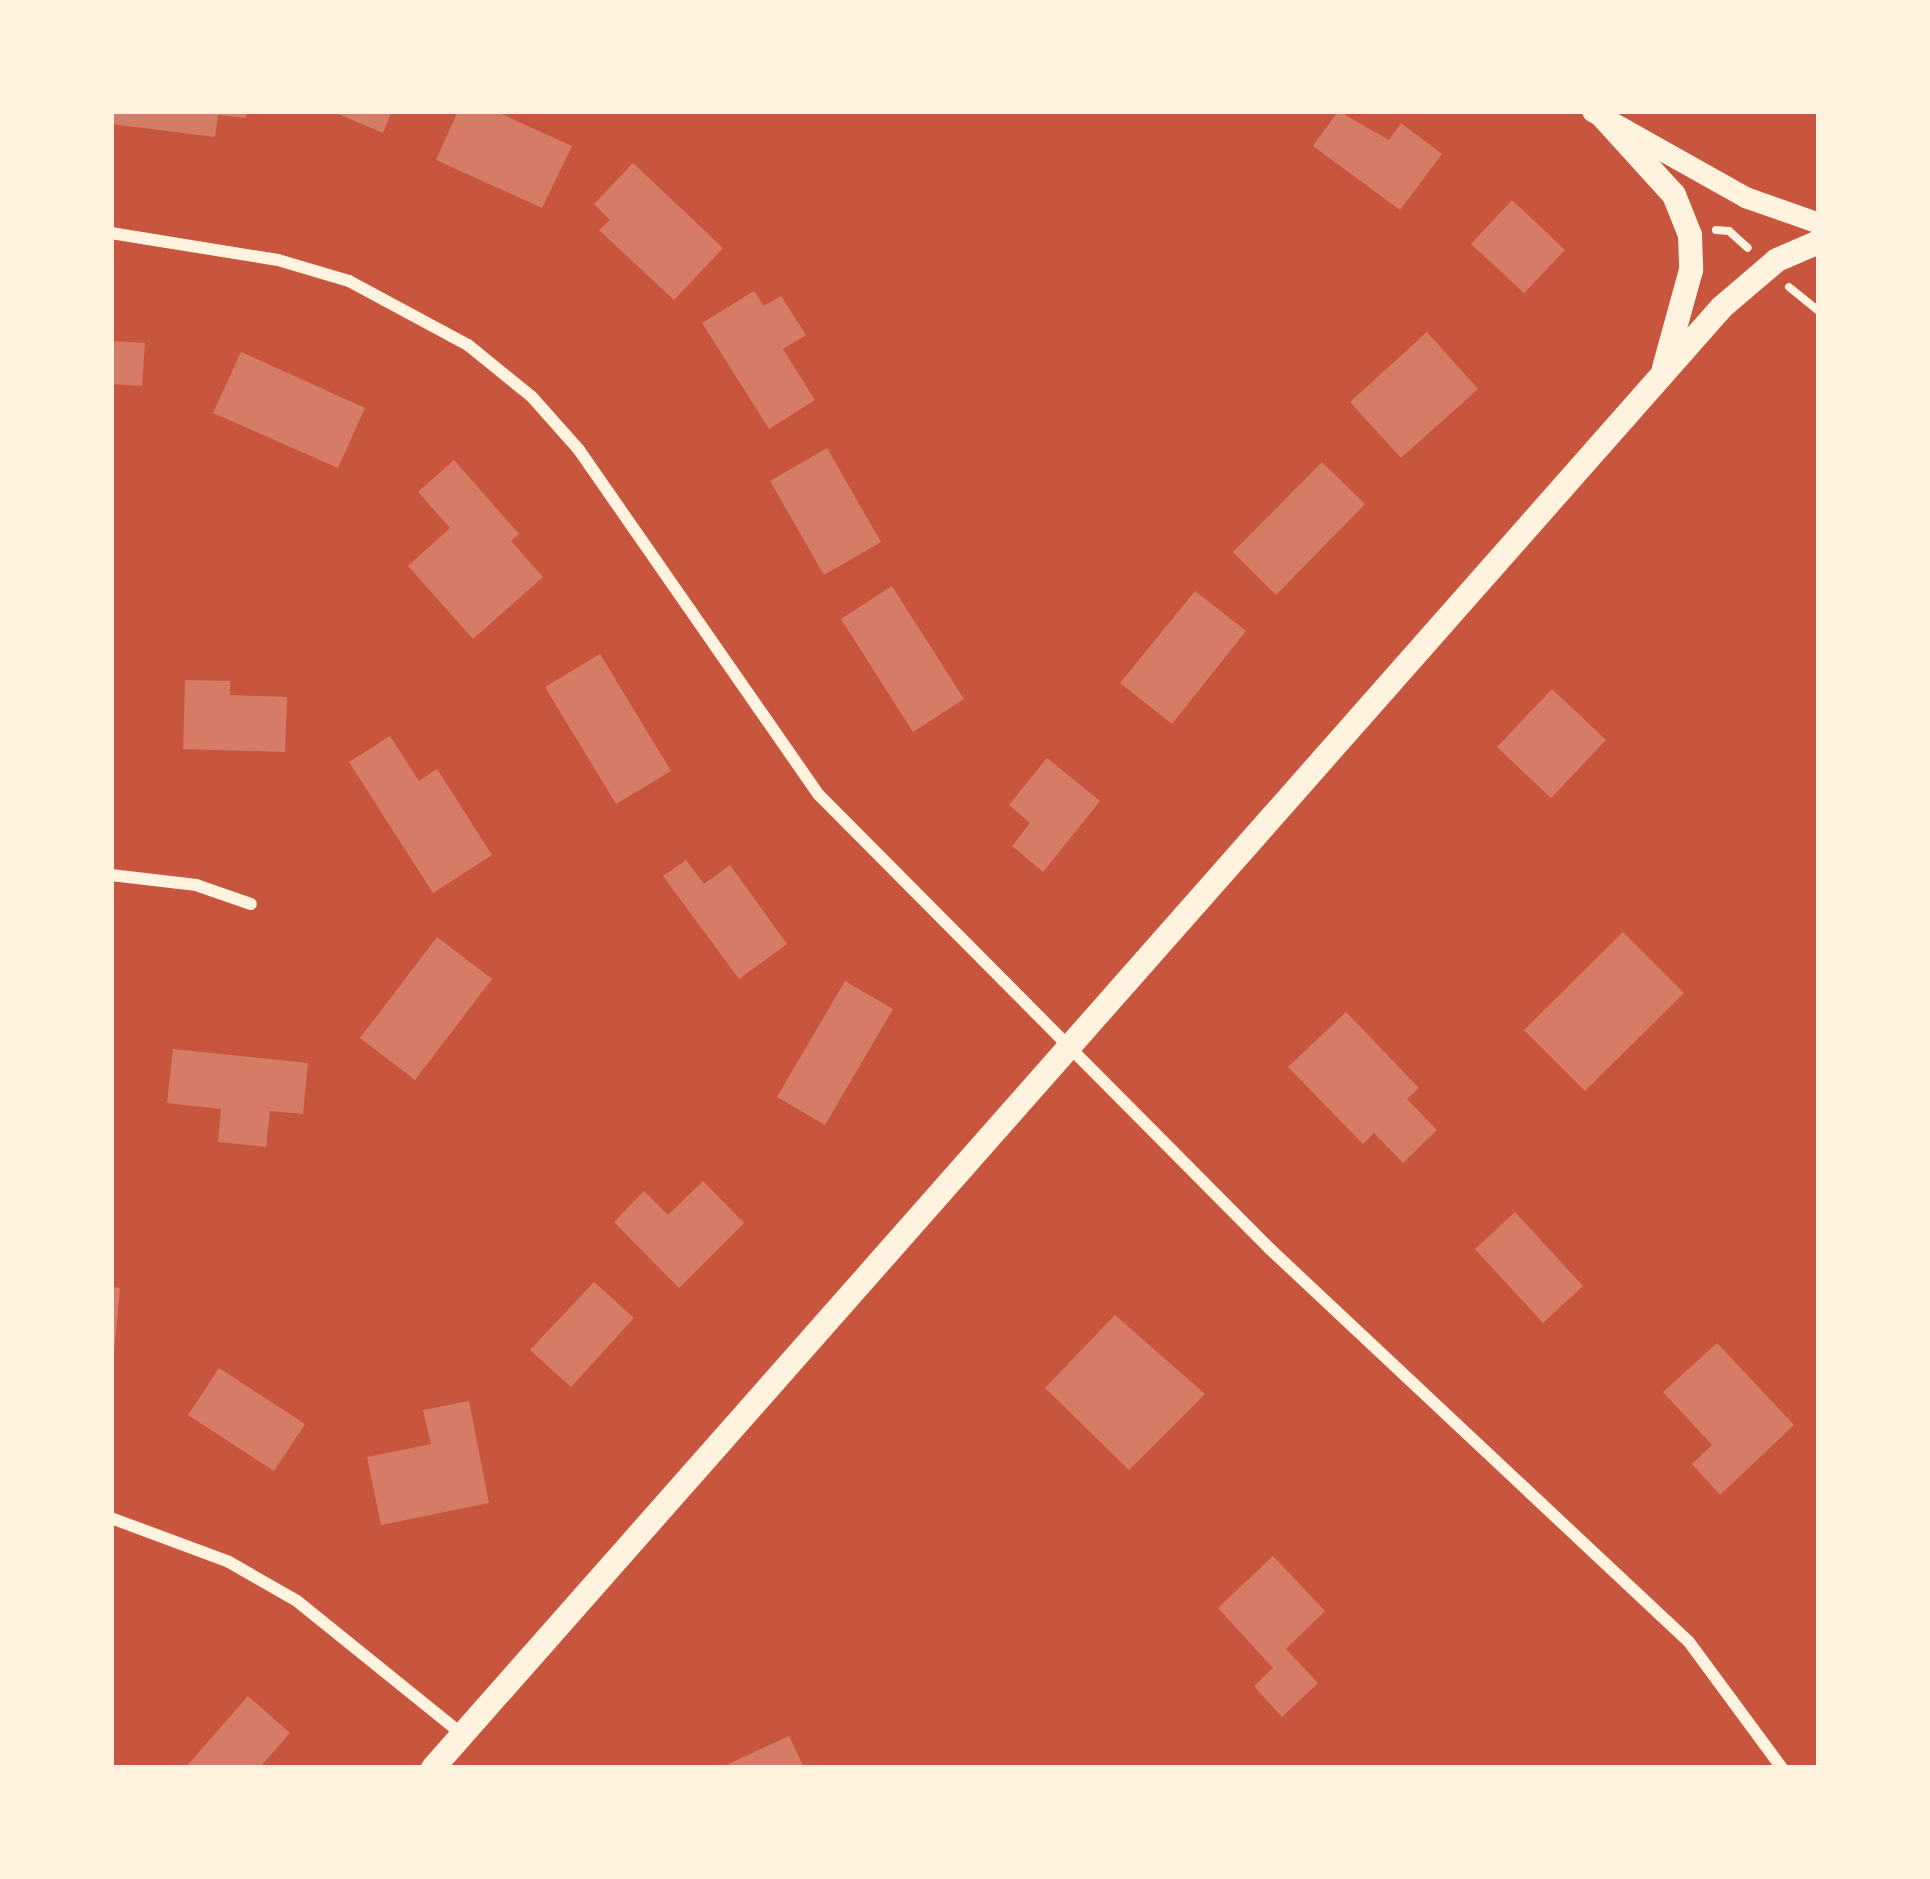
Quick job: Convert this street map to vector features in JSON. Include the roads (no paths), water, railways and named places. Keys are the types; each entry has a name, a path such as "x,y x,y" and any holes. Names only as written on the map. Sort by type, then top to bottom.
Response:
{"main road":[{"path":"1597,114 1674,195 1690,235 1691,270 1661,376"},
{"path":"433,1768 1661,376 1756,276 1819,242"}],"street":[{"path":"1597,114 1745,196 1819,223"},
{"path":"111,233 278,260 349,281 468,345 532,397 579,450 819,794 1270,1249 1689,1642 1782,1768"},
{"path":"111,875 196,886 251,904"},
{"path":"111,1518 229,1562 297,1601 463,1735"}]}
